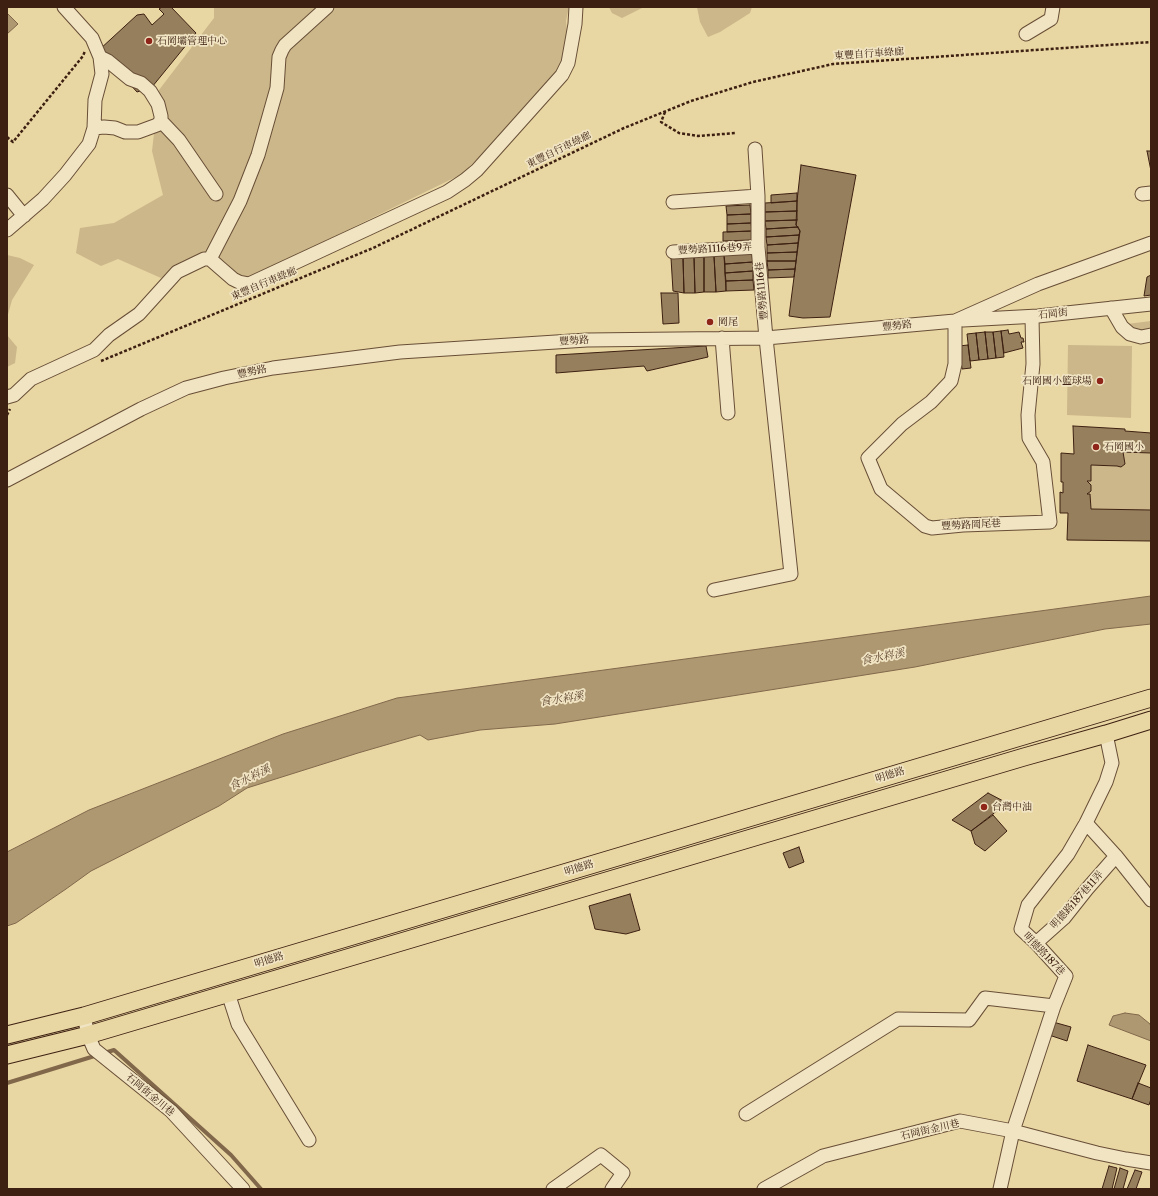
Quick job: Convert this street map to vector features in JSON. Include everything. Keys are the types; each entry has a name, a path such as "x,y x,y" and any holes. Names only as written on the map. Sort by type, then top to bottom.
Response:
{"main road":[{"name":"明德路","path":"7,1035 84,1016 1151,698"},
{"name":"明德路","path":"7,1055 88,1035 1151,720"},
{"path":"895,774 901,793"}],"street":[{"path":"7,230 43,199 65,175 89,144 94,128 95,100 102,74 100,57 92,38 64,7"},
{"path":"210,259 240,201 258,155 277,88 279,57 282,50 285,45 327,7"},
{"path":"7,398 14,395 31,379 94,350 109,335 139,314 177,272 204,258 210,259 234,279 249,284 447,192 465,180 477,170 562,75 568,63 575,24 576,7"},
{"path":"1026,34 1051,19 1053,7"},
{"path":"100,57 108,61 130,79 141,83 150,91 158,104 161,121 179,140 216,194"},
{"path":"94,128 115,128 125,132 138,132 157,125 161,121"},
{"name":"豐勢路1116巷","path":"755,149 758,196 758,247 766,338"},
{"path":"7,195 24,216"},
{"path":"673,202 758,196"},
{"name":"豐勢路","path":"7,480 141,409 186,388 224,378 273,368 400,352 587,340 766,338 955,321 1038,284 1151,243"},
{"name":"豐勢路1116巷9弄","path":"672,252 758,247"},
{"name":"石岡街","path":"955,321 1032,317 1151,304"},
{"path":"1111,308 1122,327 1130,334 1141,337 1151,335"},
{"name":"豐勢路岡尾巷","path":"955,321 955,364 951,381 931,402 902,424 868,458 881,489 925,526 932,528 964,525 1050,522 1044,462 1030,438 1028,415 1033,364 1032,317"},
{"path":"722,338 728,413"},
{"path":"714,590 791,574 766,338"},
{"name":"明德路187巷","path":"1000,1189 1013,1131 1054,1006 1066,976 1021,929 1028,906 1068,854 1086,824 1106,782 1112,763 1106,734"},
{"path":"1086,824 1116,856 1151,900"},
{"name":"明德路187巷11弄","path":"1036,943 1064,918 1116,856"},
{"path":"228,993 238,1024 309,1140"},
{"path":"746,1114 898,1019 969,1020 985,998 1054,1006"},
{"name":"石岡街金川巷","path":"84,1016 88,1035 94,1049 171,1111 243,1189"},
{"name":"石岡街金川巷","path":"764,1189 777,1184 823,1156 960,1121 1013,1131 1111,1156 1151,1163"},
{"path":"553,1189 601,1155 622,1173 612,1189"}],"path":[{"path":"7,137 13,142 83,56 92,38"},
{"name":"東豐自行車綠廊","path":"95,363 373,248 624,128 691,101 753,82 833,64 1151,42"},
{"path":"666,112 661,122 680,133 698,136 736,133"}],"shaded area":[{"path":"214,7 569,7 566,21 568,43 563,61 555,77 510,126 462,174 249,278 235,272 224,261 207,255 183,263 161,278 118,259 101,266 76,253 80,228 114,223 163,195 152,151 159,90 214,18"},
{"path":"609,7 644,7 622,18 612,13"},
{"path":"697,7 752,7 750,13 720,32 708,37 700,22"},
{"path":"7,255 20,258 34,265 12,300 7,318"},
{"path":"1151,321 1151,331 1133,331 1127,324"},
{"path":"7,335 17,347 15,363 7,367"},
{"name":"石岡國小籃球場","path":"1068,345 1132,346 1131,418 1067,415"},
{"path":"1123,452 1151,453 1151,510 1091,509 1090,495 1087,494 1091,488 1091,485 1087,481 1091,481 1091,465 1121,467 1125,464"}],"water":[{"path":"7,13 18,24 7,34"},
{"name":"食水嵙溪","path":"1151,596 1151,624 1105,629 915,667 555,724 480,730 428,740 420,735 247,788 219,806 91,871 16,923 7,926 7,852 89,810 283,734 397,698"},
{"path":"1125,1013 1139,1015 1150,1024 1151,1041 1109,1025 1113,1016"}],"building":[{"name":"石岡壩管理中心","path":"162,7 171,7 196,33 152,87 137,92 99,50 137,15 144,14 152,25 164,14 159,9"},
{"path":"1147,151 1151,151 1151,171"},
{"path":"801,165 856,175 830,317 803,318 789,316 800,231 796,225"},
{"path":"797,193 797,201 771,203 771,195"},
{"path":"797,201 797,211 765,212 765,203"},
{"path":"750,205 751,214 727,215 726,206"},
{"path":"797,211 797,220 765,221 765,212"},
{"path":"751,214 751,223 727,224 727,215"},
{"path":"797,220 796,225 798,227 766,229 765,221"},
{"path":"751,223 752,231 727,232 727,224"},
{"path":"798,227 800,231 799,235 766,237 766,229"},
{"path":"752,231 752,240 723,241 723,232"},
{"path":"799,235 798,243 767,245 766,237"},
{"path":"798,243 797,252 767,253 767,245"},
{"path":"797,252 796,261 767,261 767,253"},
{"path":"752,254 753,262 725,264 724,255"},
{"path":"724,255 726,291 716,292 714,256"},
{"path":"704,256 704,292 695,293 694,257"},
{"path":"704,256 714,256 716,292 704,292"},
{"path":"694,257 695,293 684,293 683,258"},
{"path":"671,258 683,258 684,293 673,291"},
{"path":"767,261 796,261 795,269 768,270"},
{"path":"753,262 753,271 725,273 725,264"},
{"path":"795,269 794,277 768,278 768,270"},
{"path":"753,271 753,280 726,281 725,273"},
{"path":"1151,275 1151,295 1144,296 1147,277"},
{"path":"753,280 754,290 726,291 726,281"},
{"path":"661,293 678,293 679,323 663,324"},
{"path":"1008,330 1009,334 1019,332 1024,342 1021,342 1023,348 1004,353 1001,331"},
{"path":"1001,331 1004,357 996,358 993,332"},
{"path":"985,332 993,332 996,358 988,359"},
{"path":"985,332 988,359 979,360 976,333"},
{"path":"976,333 979,360 970,361 967,334"},
{"path":"968,345 971,368 962,369 959,346"},
{"path":"706,346 708,357 647,371 644,366 556,373 556,355"},
{"path":"1073,426 1125,429 1125,431 1151,433 1151,453 1123,452 1125,464 1121,467 1091,465 1091,481 1087,481 1091,485 1091,491 1087,494 1090,494 1091,509 1151,510 1151,541 1067,540 1068,513 1060,513 1060,492 1063,493 1063,482 1061,482 1061,453 1074,454"},
{"path":"988,793 1007,803 971,831 952,820"},
{"path":"993,815 1007,831 985,851 975,844 971,831"},
{"path":"799,847 804,862 789,868 783,853"},
{"path":"630,894 640,930 626,934 595,929 589,906"},
{"path":"1053,1022 1071,1027 1067,1041 1049,1035"},
{"path":"1088,1045 1146,1065 1132,1099 1077,1081"},
{"path":"1138,1083 1151,1088 1151,1099 1149,1105 1132,1099"},
{"path":"1109,1166 1117,1168 1112,1189 1102,1189"},
{"path":"1120,1168 1128,1171 1123,1189 1114,1189"},
{"path":"1135,1170 1142,1172 1136,1189 1127,1189"}],"waterway":[{"path":"7,1083 114,1050 231,1155 261,1189"}],"place":[{"name":"石岡壩管理中心","path":"149,41"},
{"name":"岡尾","path":"710,322"},
{"name":"石岡國小籃球場","path":"1100,381"},
{"name":"石岡國小","path":"1096,447"},
{"name":"台灣中油","path":"984,807"}]}
